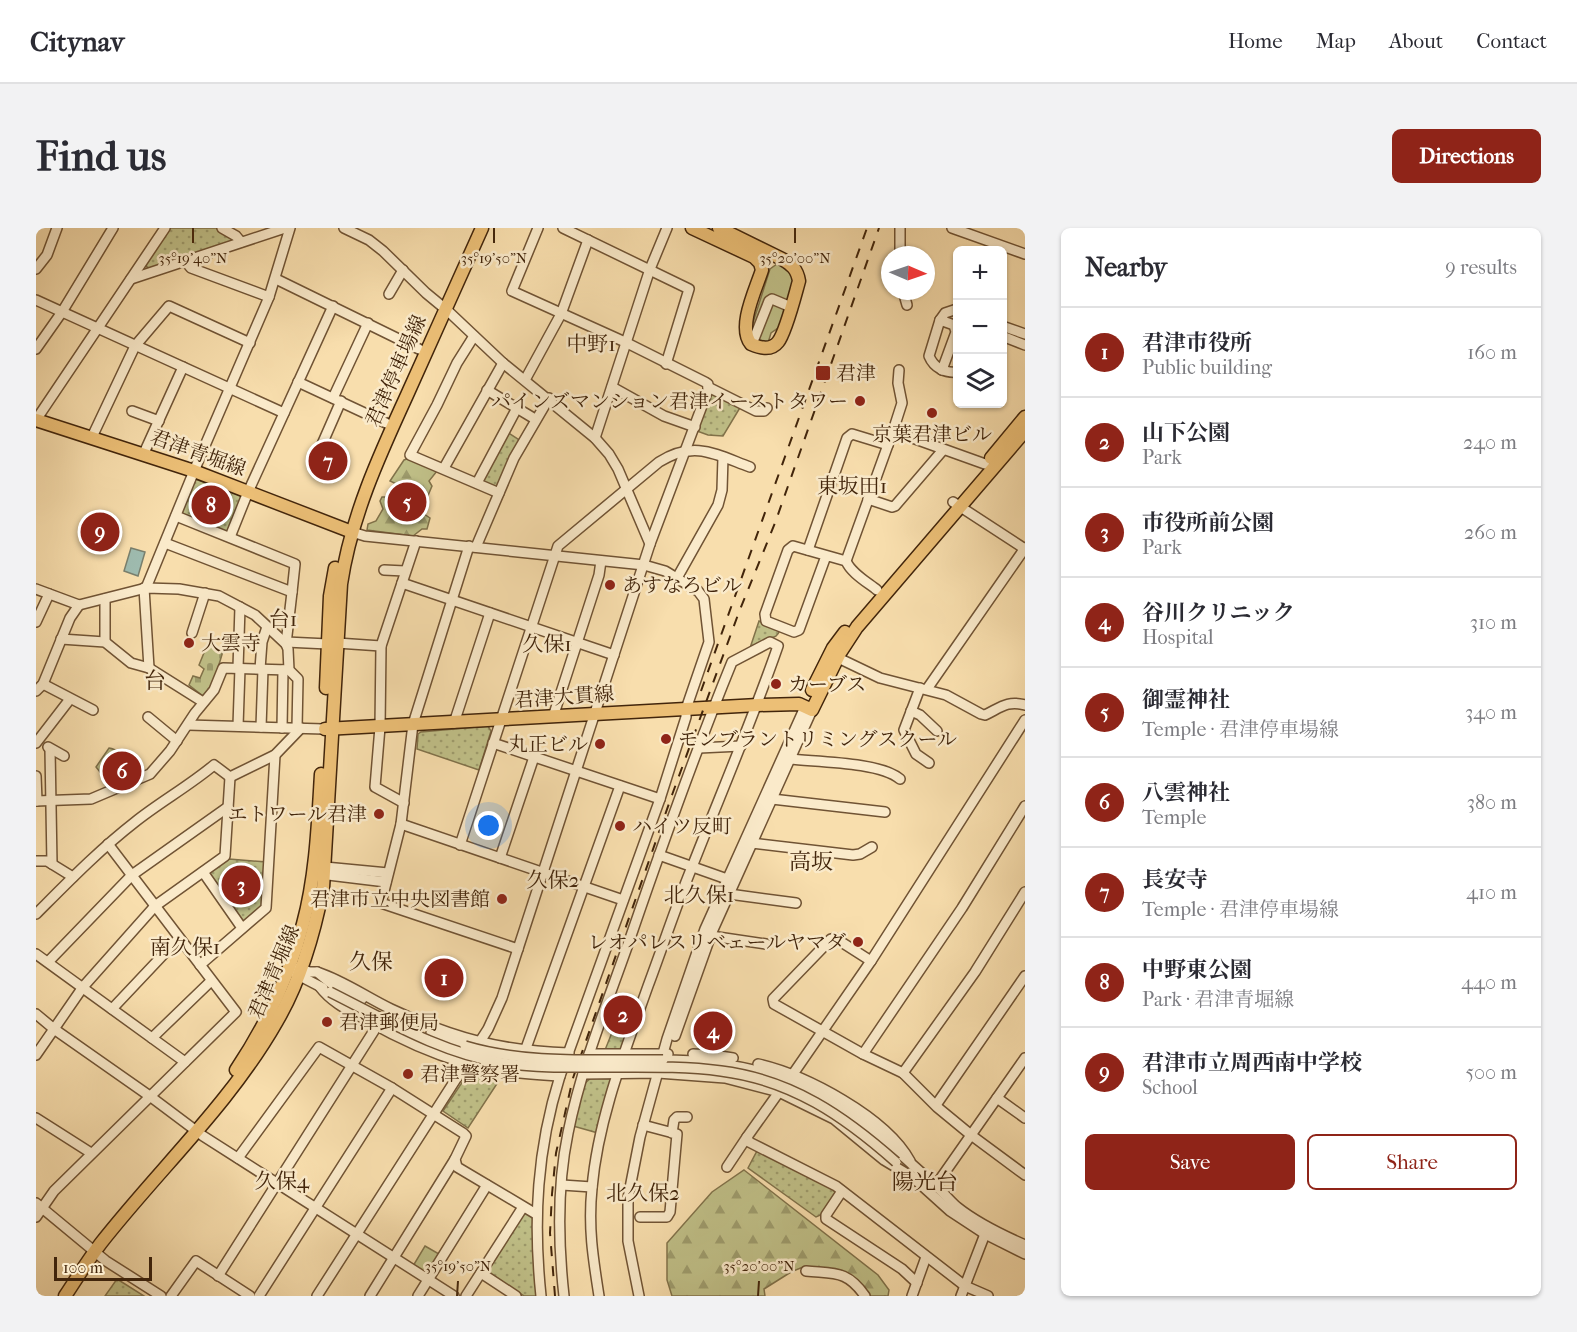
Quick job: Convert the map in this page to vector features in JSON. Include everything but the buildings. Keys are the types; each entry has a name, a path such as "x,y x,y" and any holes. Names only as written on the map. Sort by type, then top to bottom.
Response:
{"main road":[{"name":"君津停車場線","path":"348,530 473,228"},
{"name":"君津停車場線","path":"348,530 357,489 386,423 419,349 482,228"},
{"path":"693,228 754,257 760,263 762,270 745,333 752,344 765,348 772,347 778,342 791,307 799,281 798,273 792,265 719,228"},
{"path":"833,656 1025,417"},
{"name":"君津青堀線","path":"36,420 144,453 348,530 333,644 316,924 278,1019 239,1079 193,1129 92,1249 57,1296"},
{"path":"809,709 833,656 877,590 1025,431"},
{"name":"君津大貫線","path":"328,729 380,728 413,724 758,705 799,704 809,709"},
{"name":"君津青堀線","path":"65,1296 92,1249"}],"street":[{"path":"36,269 47,255 57,228"},
{"path":"36,349 62,312 113,228"},
{"path":"36,420 165,228"},
{"path":"131,279 285,228"},
{"path":"149,668 145,588 269,297 290,228"},
{"path":"344,228 369,240 503,363 596,438 609,454 650,544"},
{"path":"538,228 512,291 625,342 705,382 708,387 756,411 764,411 767,408"},
{"path":"563,228 689,289 666,364"},
{"path":"596,438 625,342 667,228"},
{"path":"900,228 900,246"},
{"path":"952,228 975,232 1025,254"},
{"path":"228,229 241,242"},
{"path":"525,380 561,314 588,240"},
{"path":"762,270 774,260 782,260"},
{"path":"186,262 191,268 269,297"},
{"path":"389,294 403,270"},
{"path":"276,279 419,349"},
{"path":"752,344 769,301 772,299 791,307"},
{"path":"36,300 284,413"},
{"path":"906,300 907,305"},
{"path":"92,437 135,346 169,306 250,343"},
{"path":"230,537 248,492 333,306"},
{"path":"953,310 945,313 940,320 929,356 935,366 953,371"},
{"path":"940,320 954,325 956,332 942,370"},
{"path":"316,458 368,323"},
{"path":"1007,328 1025,334"},
{"path":"474,336 457,363 410,455 499,493"},
{"path":"1007,338 1025,345"},
{"path":"444,468 503,363"},
{"path":"144,453 183,367"},
{"path":"877,590 846,564 846,561 902,403 898,383 900,370"},
{"path":"298,382 386,423"},
{"path":"612,387 664,416 695,427"},
{"path":"317,1296 488,1029 502,998 650,544 687,450 708,387"},
{"path":"487,390 535,419"},
{"path":"518,949 381,903 402,824 413,724 452,599 473,546 514,458 535,419 549,399"},
{"path":"477,483 517,408"},
{"path":"132,411 159,421"},
{"path":"893,431 985,464"},
{"path":"808,550 847,438 852,434 888,445"},
{"path":"460,845 558,546 659,462 672,454 687,450 702,451 750,467"},
{"path":"868,499 895,506 943,450"},
{"path":"677,578 718,505 722,490 723,457"},
{"path":"929,763 916,754 905,735 904,730 911,711 924,688 1025,548 956,504"},
{"path":"176,516 295,564 286,643 288,649 282,728"},
{"path":"348,530 365,536 644,565 660,569 702,595 709,642 686,709 686,717 660,799 560,1076 544,1141 536,1214 541,1296"},
{"path":"404,803 375,788 380,728 381,645 416,541"},
{"path":"165,543 292,592"},
{"path":"826,556 799,630 794,632 766,621 765,614 790,547 795,545 846,561"},
{"path":"553,717 599,575 601,561"},
{"path":"384,570 405,571"},
{"path":"402,583 614,655"},
{"path":"36,589 79,605 145,588 206,593 219,596 255,615 286,643 381,645"},
{"path":"192,633 206,593"},
{"path":"36,622 49,594"},
{"path":"105,599 105,642"},
{"path":"79,605 70,618 40,688 93,710"},
{"path":"238,726 240,607"},
{"path":"454,723 490,613"},
{"path":"261,727 262,642 267,627"},
{"path":"61,639 105,642 131,663 149,668 203,702"},
{"path":"564,1296 560,1246 562,1185 568,1135 589,1054 659,855 732,662 770,642 778,646 758,705 692,867 617,1074 602,1131 592,1187 590,1237 599,1296"},
{"path":"833,656 880,678 946,695 985,715 1002,705 1010,703 1025,705"},
{"path":"36,776 37,801 91,799 141,778 150,774 177,741 217,685 223,668 286,670 298,679 299,728 275,755 230,777"},
{"path":"64,756 37,742 70,699"},
{"path":"665,1052 673,1039 711,936 790,759 809,709"},
{"path":"639,1296 628,1241 632,1170 667,1039 694,958 727,879 809,709"},
{"path":"911,711 920,715 937,731"},
{"path":"148,717 177,741"},
{"path":"793,1074 872,961 1025,720"},
{"path":"188,725 328,729"},
{"path":"493,743 660,799"},
{"path":"699,748 741,746"},
{"path":"50,749 51,864"},
{"path":"200,965 266,908 275,755"},
{"path":"500,858 534,757"},
{"path":"790,759 866,767 892,772 900,779"},
{"path":"36,914 108,844 214,765 230,777"},
{"path":"36,1055 83,987 154,906 225,856 230,777"},
{"path":"525,1051 620,786"},
{"path":"772,799 885,812"},
{"path":"864,1054 962,908 1025,806"},
{"path":"48,962 132,875 228,807"},
{"path":"402,824 623,900"},
{"path":"752,843 853,855 872,847"},
{"path":"36,1217 39,1205 236,1012 108,844"},
{"path":"659,855 727,879"},
{"path":"36,861 47,861 72,877"},
{"path":"320,871 387,878"},
{"path":"203,872 242,928"},
{"path":"903,1073 975,972 1025,892"},
{"path":"729,894 796,903"},
{"path":"711,936 766,944"},
{"path":"112,1009 179,938"},
{"path":"872,961 836,938 831,939 773,999 777,1007 903,1073 971,1135 1025,1175"},
{"path":"36,954 185,1062"},
{"path":"296,970 317,972 336,979 436,1029 478,1042 525,1051 569,1053"},
{"path":"296,970 320,987 329,999 377,1026 433,1052 465,1064 521,1073 560,1076"},
{"path":"317,972 332,988 425,1039 476,1057 503,1063 557,1067 685,1068 723,1071 778,1084 828,1108 898,1158 913,1166 958,1207 1025,1245"},
{"path":"936,1105 1025,976"},
{"path":"152,1038 211,981"},
{"path":"320,987 332,988"},
{"path":"36,1014 193,1129 454,1296"},
{"path":"218,1276 377,1026"},
{"path":"238,1158 319,1047 392,1088 466,1136 455,1159 370,1296"},
{"path":"589,1054 624,1055 665,1052 713,1055 793,1074 845,1101 861,1113 899,1143 913,1166"},
{"path":"936,1185 1024,1061"},
{"path":"583,1074 658,1074 725,1078 779,1092 834,1119 884,1160 914,1178"},
{"path":"259,1296 392,1088"},
{"path":"727,1167 779,1092"},
{"path":"998,1098 1025,1118"},
{"path":"672,1133 674,1120 677,1117 687,1117"},
{"path":"36,1118 91,1153"},
{"path":"640,1217 667,1217 670,1212 677,1134 644,1125"},
{"path":"747,1137 749,1142 790,1161 842,1191 965,1286 988,1296"},
{"path":"898,1158 914,1178 950,1211 985,1234 1025,1254"},
{"path":"455,1159 458,1167 536,1214"},
{"path":"418,1296 487,1185"},
{"path":"562,1185 592,1187"},
{"path":"842,1191 826,1215 826,1219 902,1269 917,1283"},
{"path":"39,1205 92,1249 161,1296"},
{"path":"466,1296 523,1207"},
{"path":"961,1296 985,1234"},
{"path":"912,1296 926,1257"},
{"path":"171,1296 196,1261 250,1296"},
{"path":"806,1271 840,1274 856,1284 865,1296"},
{"path":"481,1273 515,1296"}],"green space":[{"path":"168,228 217,228 234,236 235,239 233,242 148,269 145,263"},
{"path":"777,264 789,270 794,278 789,302 773,295 752,338 750,332 770,269"},
{"path":"772,304 787,309 781,326 771,333 768,343 756,342"},
{"path":"712,393 741,406 723,436 708,435 697,431 709,394"},
{"path":"507,432 521,441 499,489 481,484"},
{"path":"410,458 437,471 429,481 432,486 421,512 430,518 427,529 422,529 413,536 367,530 368,524 376,521 383,509 380,501 382,497 387,497 390,503 394,501 410,509 416,507 415,502 404,497 405,488 390,481 404,460"},
{"path":"195,479 242,496 229,530 226,531 180,514"},
{"path":"759,621 780,630 775,637 750,648"},
{"path":"208,643 223,651 212,688 203,696 189,685 193,676 200,678 204,669 199,665"},
{"path":"488,726 491,731 479,770 417,749 418,734 421,732"},
{"path":"109,748 141,764 143,766 141,771 127,781 105,784 103,772 96,767"},
{"path":"229,859 267,862 264,904 246,922 242,921 210,875 210,872"},
{"path":"617,994 640,1002 623,1051 605,1050 613,1030 606,1028"},
{"path":"474,1070 502,1076 468,1128 443,1111 467,1075"},
{"path":"591,1078 611,1079 613,1082 598,1133 573,1126 584,1084"},
{"path":"758,1149 825,1183 838,1193 823,1214 816,1217 748,1168"},
{"path":"744,1170 878,1275 889,1290 888,1296 868,1296 865,1287 843,1272 803,1267 764,1289 765,1296 672,1296 667,1280 667,1243 712,1192"},
{"path":"525,1212 534,1216 539,1296 524,1296 487,1272"},
{"path":"425,1246 439,1254 429,1271 425,1273 413,1266"},
{"path":"117,1279 144,1296 105,1296"}],"shaded area":[{"path":"131,548 145,552 138,576 124,571"}],"railway":[{"path":"701,691 867,228"},
{"path":"555,1296 550,1233 552,1194 556,1153 573,1078 672,795 739,612 775,523 879,228"}],"place":[{"name":"君津","path":"823,373"},
{"name":"パインズマンション君津イーストタワー","path":"860,401"},
{"name":"京葉君津ビル","path":"932,413"},
{"name":"長安寺","path":"328,461"},
{"name":"御霊神社","path":"407,502"},
{"name":"中野東公園","path":"211,505"},
{"name":"君津市立周西南中学校","path":"100,532"},
{"name":"あすなろビル","path":"610,585"},
{"name":"大雲寺","path":"189,643"},
{"name":"カーブス","path":"776,684"},
{"name":"モンブラントリミングスクール","path":"666,739"},
{"name":"丸正ビル","path":"600,744"},
{"name":"八雲神社","path":"122,771"},
{"name":"エトワール君津","path":"379,814"},
{"name":"ハイツ反町","path":"620,826"},
{"name":"市役所前公園","path":"241,885"},
{"name":"君津市立中央図書館","path":"502,899"},
{"name":"レオパレスリベェールヤマダ","path":"858,942"},
{"name":"君津市役所","path":"444,978"},
{"name":"山下公園","path":"623,1015"},
{"name":"君津郵便局","path":"327,1022"},
{"name":"谷川クリニック","path":"713,1031"},
{"name":"君津警察署","path":"408,1074"}],"district":[{"name":"中野1","path":"591,344"},
{"name":"東坂田1","path":"852,486"},
{"name":"台1","path":"283,619"},
{"name":"久保1","path":"547,644"},
{"name":"台","path":"155,681"},
{"name":"高坂","path":"811,862"},
{"name":"久保2","path":"553,880"},
{"name":"北久保1","path":"699,895"},
{"name":"南久保1","path":"185,947"},
{"name":"久保","path":"371,962"},
{"name":"久保4","path":"282,1181"},
{"name":"陽光台","path":"925,1182"},
{"name":"北久保2","path":"643,1193"}]}
